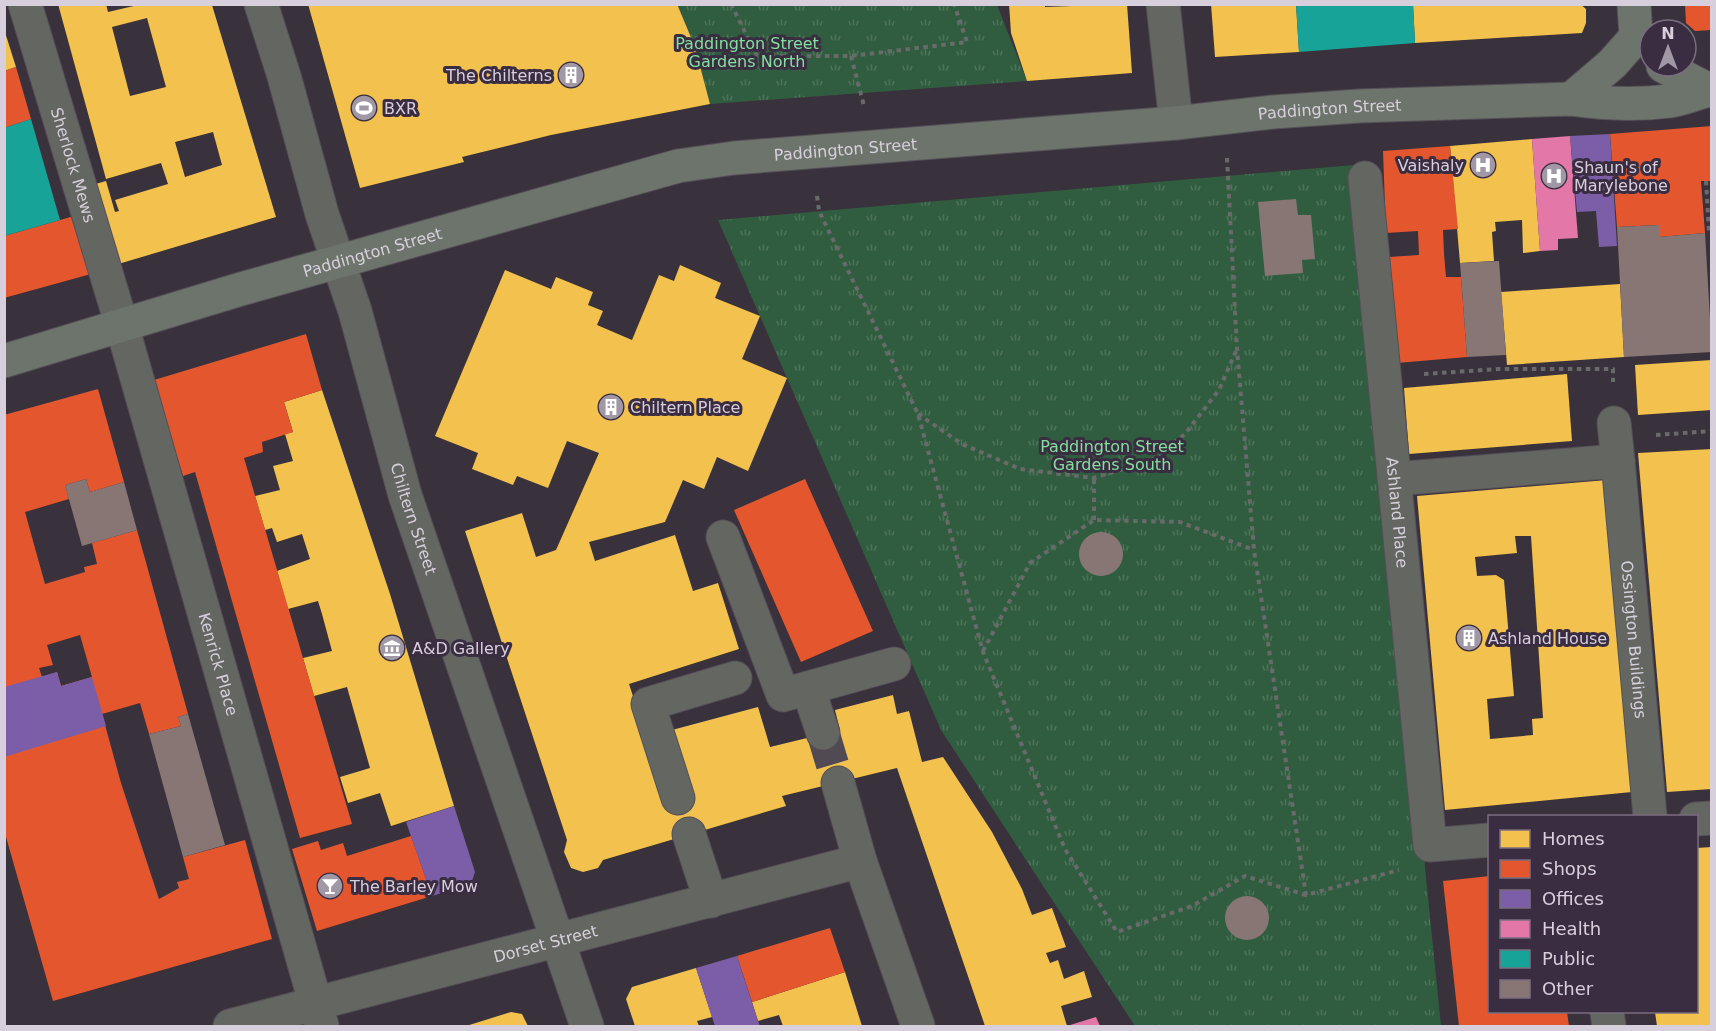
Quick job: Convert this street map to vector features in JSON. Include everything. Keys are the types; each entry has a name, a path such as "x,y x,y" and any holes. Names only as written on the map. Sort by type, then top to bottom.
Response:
{"main road":[{"path":"1634,4 1638,22"},
{"path":"1571,99 1612,64 1638,48"},
{"path":"1686,78 1710,90"},
{"name":"Paddington Street","path":"4,361 338,262 678,166 734,158 875,149 1359,106 1571,99 1604,104 1640,103 1672,100 1710,90"}],"street":[{"name":"Sherlock Mews","path":"25,4 122,326"},
{"name":"Chiltern Street","path":"261,4 338,262 355,311 405,495 560,940 587,1026"},
{"path":"1163,4 1176,123"},
{"name":"Ashland Place","path":"1365,178 1430,845 1488,840"},
{"name":"Kenrick Place","path":"122,326 319,1016"},
{"name":"Ossington Buildings","path":"1614,423 1650,815"},
{"path":"1394,479 1618,461"},
{"path":"723,537 783,695 894,664"},
{"path":"678,798 648,704 735,678"},
{"path":"808,688 823,734"},
{"path":"838,783 860,861 918,1026"},
{"path":"689,834 711,901"},
{"name":"Dorset Street","path":"230,1026 319,1016 560,940 860,861"}],"path":[{"path":"731,4 757,56 851,56 967,42 954,4"},
{"path":"851,56 875,149"},
{"path":"1227,155 1237,349 1254,550 1306,895"},
{"path":"1706,181 1709,232 1712,232"},
{"path":"817,196 819,212 918,414 983,652 1065,849 1117,932 1192,906 1245,876 1306,895 1404,869"},
{"path":"918,414 962,444 1020,469 1094,478 1152,460 1185,434 1219,390 1237,349"},
{"path":"1384,376 1499,369 1613,369 1614,423"},
{"path":"1094,478 1094,520"},
{"path":"983,652 1030,563 1094,520 1180,522 1254,550"}],"green space":[{"name":"Paddington Street Gardens North","path":"677,5 997,5 1027,81 710,104 695,47"},
{"name":"Paddington Street Gardens South","path":"1354,165 1441,1026 1135,1026 941,730 718,220"}],"building: Homes":[{"path":"58,4 106,4 108,12 138,5 212,5 276,217 115,265 92,185 106,181 115,212 119,211 115,200 168,184 161,163 106,179","holes":["147,18 166,87 130,96 112,27","213,132 222,165 185,177 175,142"]},
{"name":"The Chilterns","path":"308,4 677,4 695,47 710,104 551,135 462,157 464,162 360,188"},
{"path":"1009,4 1045,4 1045,7 1127,4 1132,73 1027,81 1011,33"},
{"path":"1211,4 1296,4 1299,52 1215,57"},
{"path":"1413,4 1580,4 1586,9 1586,23 1582,33 1415,43"},
{"path":"4,29 16,67 4,71"},
{"path":"1532,139 1540,251 1523,253 1522,220 1495,222 1496,231 1492,232 1494,261 1460,263 1450,146"},
{"path":"680,265 721,283 715,298 760,316 742,359 787,378 748,471 717,457 704,489 683,480 665,522 589,542 595,561 675,535 693,591 718,583 739,649 629,684 668,801 672,730 758,707 770,747 840,730 835,710 893,695 897,714 909,711 922,762 943,757 992,832 1022,889 1032,915 1052,908 1066,947 1046,953 1050,963 1058,960 1064,979 1084,971 1092,997 1061,1006 1067,1026 985,1026 897,768 782,796 786,806 603,860 598,868 583,872 571,868 564,852 567,840 465,531 522,513 536,557 556,550 599,453 567,441 548,488 517,476 513,485 472,469 478,453 435,436 505,270 551,289 556,277 593,292 588,305 603,311 597,325 632,340 659,275 674,281"},
{"path":"1620,284 1624,357 1507,365 1501,292"},
{"path":"1712,360 1712,410 1638,415 1635,365"},
{"path":"1567,374 1572,441 1409,454 1404,388"},
{"path":"322,390 390,594 454,806 391,826 380,793 348,803 340,777 370,768 347,687 314,696 303,658 332,651 322,614 318,601 288,609 277,571 310,559 302,534 277,542 272,528 265,530 255,496 280,490 273,466 293,461 285,434 293,432 284,402"},
{"path":"1712,449 1712,789 1667,792 1638,453"},
{"path":"1607,480 1632,792 1445,810 1417,496","holes":["1515,536 1531,536 1543,718 1532,719 1533,735 1490,739 1487,699 1514,696 1504,580 1496,575 1477,576 1475,557 1517,553"]},
{"path":"1712,847 1712,1026 1657,1026 1655,1013 1698,1013 1698,848"},
{"path":"696,968 712,1017 697,1021 699,1026 635,1026 626,999 632,987"},
{"path":"845,972 862,1026 783,1026 779,1015 758,1021 752,1002"},
{"path":"511,1012 522,1014 528,1026 466,1026"}],"building: Shops":[{"path":"1685,4 1712,4 1712,30 1698,31 1698,18 1686,18"},
{"path":"16,67 31,119 4,128 4,71"},
{"path":"1712,126 1712,181 1701,181 1705,233 1659,237 1659,225 1617,227 1610,134"},
{"path":"1450,146 1458,229 1443,230 1444,254 1446,277 1461,277 1467,357 1397,363 1389,257 1419,255 1418,231 1386,233 1383,151"},
{"path":"74,216 91,274 4,298 4,236"},
{"path":"306,334 322,390 284,402 293,432 262,442 263,452 244,458 352,824 300,838 195,472 183,476 154,380"},
{"path":"98,389 124,482 90,492 86,479 65,485 69,499 25,512 45,584 85,572 84,567 97,564 92,543 137,530 188,714 178,717 181,726 149,734 140,703 102,714 121,783 159,899 179,888 177,882 189,879 183,857 245,840 272,939 53,1001 4,830 4,415","holes":["80,635 92,677 61,686 57,672 42,677 39,668 53,665 47,645"]},
{"path":"805,479 873,631 801,662 734,510"},
{"path":"411,836 432,896 317,931 292,849 318,841 321,850 343,843 347,856"},
{"path":"1488,876 1488,1013 1567,1013 1569,1026 1459,1026 1443,881"},
{"path":"830,928 845,972 752,1002 737,956"}],"building: Offices":[{"path":"1610,134 1617,246 1599,247 1596,211 1577,212 1570,136"},
{"path":"57,672 61,686 92,677 106,726 4,757 4,687"},
{"path":"454,806 475,872 471,884 432,896 406,822"},
{"path":"737,956 760,1026 715,1026 712,1017 696,968"}],"building: Health":[{"name":"Shaun's of Marylebone","path":"1570,136 1578,238 1558,239 1558,250 1540,251 1532,139"},
{"path":"1096,1017 1100,1026 1067,1026"}],"building: Public":[{"path":"1296,4 1413,4 1415,43 1299,52"},
{"path":"31,119 60,220 4,236 4,128"}],"building: Other":[{"path":"1296,199 1298,215 1311,215 1315,259 1302,260 1303,273 1265,276 1258,202"},
{"path":"1659,225 1659,237 1705,233 1712,352 1624,357 1617,227"},
{"path":"1499,261 1506,355 1467,357 1460,263"},
{"path":"86,479 90,492 124,482 137,530 82,546 65,485"},
{"path":"1101,532 1117,538 1123,554 1117,570 1101,576 1085,570 1079,554 1085,538"},
{"path":"188,714 225,845 183,857 149,734 181,726 178,717"},
{"path":"1247,896 1263,902 1269,918 1263,934 1247,940 1231,934 1225,918 1231,902"}],"tunnel":[{"path":"823,733 838,783"}],"place":[{"name":"The Chilterns","path":"571,75"},
{"name":"BXR","path":"364,108"},
{"name":"Vaishaly","path":"1483,165"},
{"name":"Shaun's of Marylebone","path":"1554,176"},
{"name":"Chiltern Place","path":"611,407"},
{"name":"Ashland House","path":"1469,638"},
{"name":"A&D Gallery","path":"392,648"},
{"name":"The Barley Mow","path":"330,886"}]}
